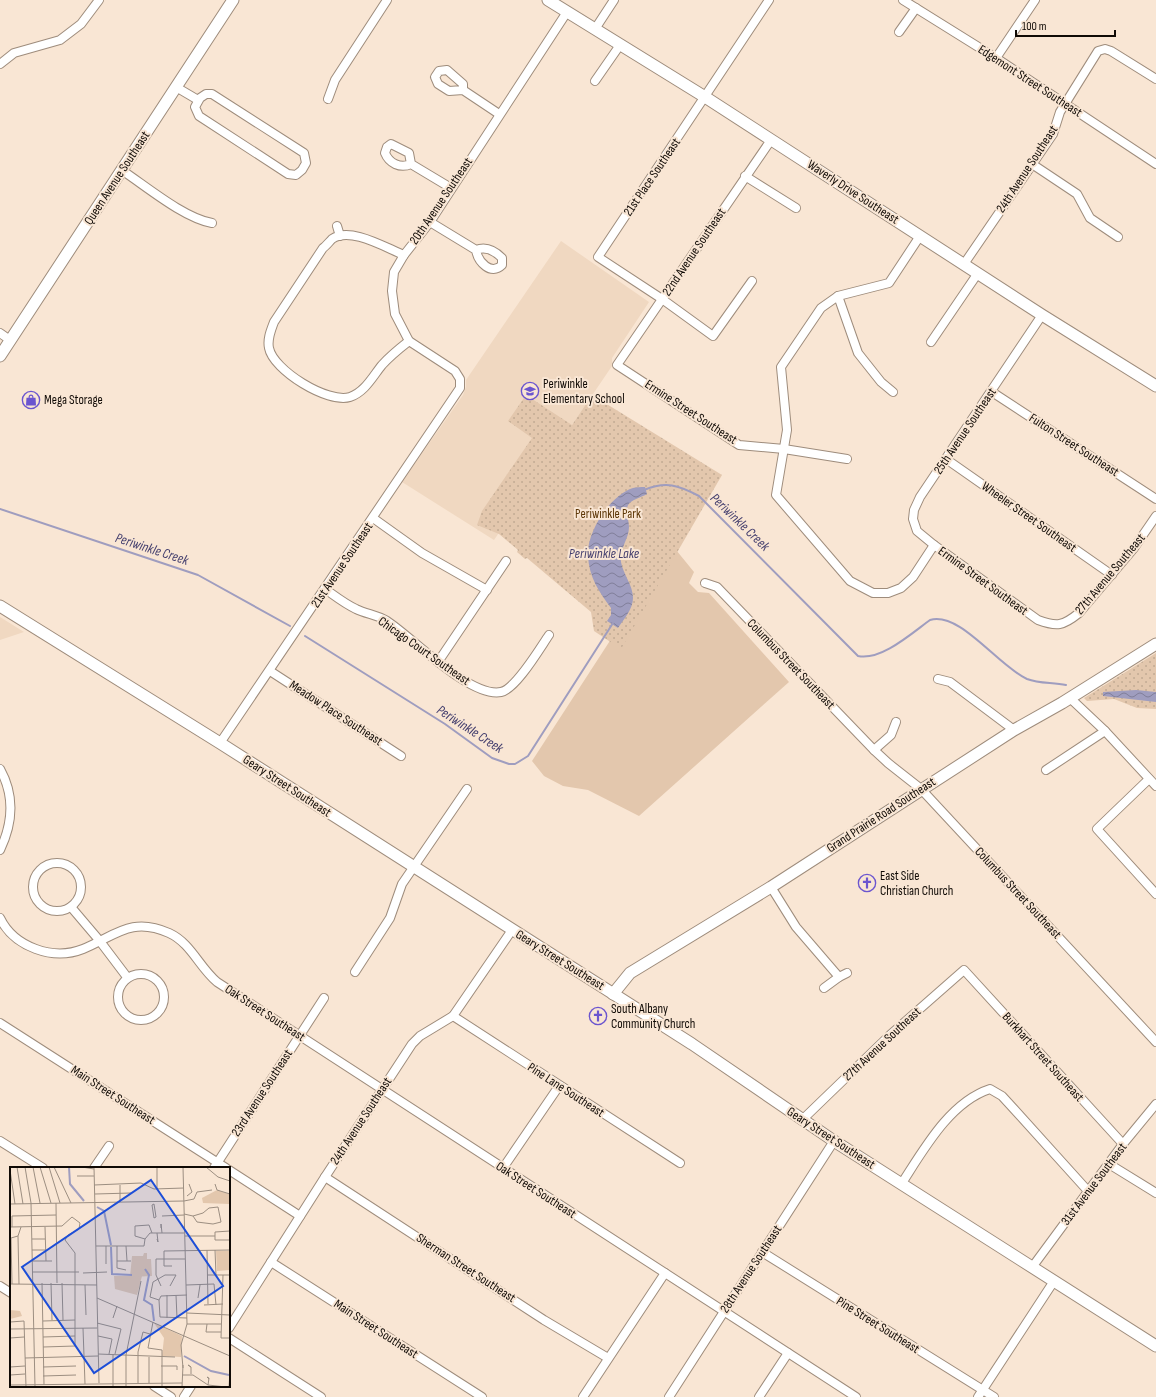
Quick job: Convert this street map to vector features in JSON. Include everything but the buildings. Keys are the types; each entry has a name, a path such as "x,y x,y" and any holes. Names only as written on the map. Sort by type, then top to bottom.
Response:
{"main road":[{"name":"Queen Avenue Southeast","path":"0,356 233,0"},
{"name":"Waverly Drive Southeast","path":"548,0 705,97 1042,315 1156,386"},
{"name":"Geary Street Southeast","path":"0,606 220,743 413,868 720,1062 834,1141 1033,1266 1156,1346"},
{"name":"Grand Prairie Road Southeast","path":"613,994 630,973 771,887 1014,730 1070,698 1156,644"}],"street":[{"path":"328,99 335,80 387,0"},
{"path":"595,30 614,0"},
{"path":"705,97 769,0"},
{"name":"Edgemont Street Southeast","path":"903,0 996,58 1156,164"},
{"path":"996,58 1035,0"},
{"path":"0,64 14,53 60,40 81,24 97,1"},
{"path":"899,32 916,8"},
{"name":"20th Avenue Southeast","path":"461,384 455,371 409,340 395,314 392,291 394,272 404,255 430,222 499,114 567,12"},
{"path":"595,81 620,45"},
{"name":"24th Avenue Southeast","path":"964,264 1052,134 1065,104 1098,51 1105,49 1111,51 1156,79"},
{"path":"176,87 198,100"},
{"path":"463,90 499,114"},
{"path":"212,94 304,153 306,162 302,170 296,175 288,174 199,116 195,107 198,100 202,96 212,94"},
{"name":"21st Place Southeast","path":"662,299 598,257 705,97"},
{"name":"22nd Avenue Southeast","path":"617,365 771,140"},
{"path":"411,164 451,188"},
{"path":"1032,164 1077,194 1090,218 1118,237"},
{"path":"122,171 188,215 200,221 212,223"},
{"path":"746,176 796,208"},
{"path":"430,222 476,250"},
{"path":"337,226 340,236"},
{"path":"404,255 355,235 340,236 332,239 323,248 283,307 269,334 264,348 283,368 316,390 338,398 351,397 369,384 385,362 409,340"},
{"path":"847,459 784,449 787,430 781,367 821,308 838,296 889,283 920,236"},
{"path":"931,342 978,273"},
{"path":"662,299 713,336 752,281"},
{"path":"838,296 858,353 881,382 892,392"},
{"name":"25th Avenue Southeast","path":"934,545 917,531 913,519 914,510 920,497 992,392 1042,315"},
{"path":"0,333 10,340"},
{"name":"Ermine Street Southeast","path":"617,365 739,444 784,449 776,495 850,581 874,593 888,593 901,588 912,577 934,545 1038,620 1058,626"},
{"name":"21st Avenue Southeast","path":"220,743 374,518 445,412 461,384"},
{"name":"Fulton Street Southeast","path":"992,392 1156,499"},
{"path":"351,397 354,406"},
{"name":"Wheeler Street Southeast","path":"946,459 1112,575"},
{"name":"27th Avenue Southeast","path":"1058,626 1069,622 1079,613 1134,548 1156,516"},
{"path":"374,518 422,553 487,590"},
{"path":"438,662 506,561"},
{"name":"Columbus Street Southeast","path":"705,583 717,587 874,750 921,789 1156,1042"},
{"name":"Chicago Court Southeast","path":"325,589 355,609 385,620 438,662 479,688 490,692 502,692 512,686 549,635"},
{"name":"Meadow Place Southeast","path":"270,671 401,756"},
{"path":"938,679 950,682 1014,730"},
{"path":"1070,698 1105,731 1156,786"},
{"path":"874,750 891,735 896,722"},
{"path":"1046,770 1105,731"},
{"path":"0,769 8,787 12,806 10,824 0,850"},
{"path":"1149,779 1096,829 1156,894"},
{"path":"355,972 390,918 402,884 467,789"},
{"path":"53,863 62,863 71,867 78,874 81,883 81,893 77,902 71,907 62,911 51,912 42,908 36,900 32,892 33,882 37,873 44,866 53,863"},
{"path":"771,887 796,927 839,977"},
{"path":"71,907 99,940 127,977"},
{"name":"Oak Street Southeast","path":"0,918 10,932 18,939 30,947 42,951 68,953 83,949 124,929 140,926 169,933 184,943 197,957 207,973 217,982 856,1397"},
{"name":"24th Avenue Southeast","path":"230,1326 412,1044 420,1036 453,1016 512,930"},
{"name":"27th Avenue Southeast","path":"802,1120 890,1034 964,970"},
{"name":"Burkhart Street Southeast","path":"964,970 1123,1144"},
{"path":"145,973 160,983 164,991 164,1001 161,1009 154,1016 146,1020 137,1020 128,1017 121,1010 117,993 120,984 127,977 145,973"},
{"path":"824,988 847,973"},
{"name":"23rd Avenue Southeast","path":"216,1165 324,998"},
{"name":"Pine Lane Southeast","path":"453,1016 558,1086 680,1163"},
{"name":"Main Street Southeast","path":"0,1023 216,1165"},
{"path":"503,1168 558,1086"},
{"path":"902,1183 940,1126 980,1092 990,1089 1002,1096 1088,1191"},
{"name":"31st Avenue Southeast","path":"1033,1266 1088,1191 1110,1164 1123,1144 1156,1104"},
{"path":"0,1141 41,1167"},
{"name":"28th Avenue Southeast","path":"669,1397 834,1141"},
{"path":"95,1167 109,1146"},
{"path":"1110,1164 1156,1193"},
{"path":"230,1171 300,1216"},
{"name":"Sherman Street Southeast","path":"325,1177 544,1320 608,1358"},
{"name":"Pine Street Southeast","path":"762,1252 980,1394 994,1397"},
{"name":"Main Street Southeast","path":"271,1262 482,1397"},
{"path":"584,1397 608,1358 665,1273"},
{"path":"980,1394 1054,1281"},
{"path":"0,1286 10,1292"},
{"path":"230,1339 321,1397"},
{"path":"759,1397 788,1353"},
{"path":"156,1387 171,1397"},
{"path":"184,1397 190,1387"}],"shaded area":[{"name":"Periwinkle Elementary School","path":"561,241 649,302 612,358 612,366 494,540 402,482 463,395 466,387 466,380"},
{"path":"0,617 24,632 0,640"}],"green space":[{"name":"Periwinkle Park","path":"526,395 572,425 592,395 722,475 621,649 594,631 591,612 527,558 525,559 517,552 518,550 499,534 477,525 482,511 532,438 508,421"},
{"path":"672,545 694,572 689,583 698,592 709,593 789,682 639,816 588,790 563,786 544,776 532,761"},
{"path":"1156,653 1156,709 1137,708 1114,699 1087,701 1084,698"}],"water":[{"name":"Periwinkle Lake","path":"645,487 647,494 632,502 627,507 629,531 621,553 621,562 633,593 633,602 630,610 618,628 607,621 611,615 611,608 599,590 590,571 588,547 595,526 616,498 624,492 634,488"},
{"path":"1136,690 1156,692 1156,702 1103,696 1103,692"}],"waterway":[{"name":"Periwinkle Creek","path":"644,490 666,485 685,489 699,496 858,656 867,656 886,650 896,645 930,620 942,619 966,631 1004,663 1027,679 1037,682 1066,685"},
{"name":"Periwinkle Creek","path":"0,509 198,575 290,626"},
{"name":"Periwinkle Creek","path":"305,636 445,724 492,758 509,764 515,764 528,756 613,623"}],"place":[{"name":"Periwinkle Elementary School","path":"530,391"},
{"name":"Mega Storage","path":"31,400"},
{"name":"East Side Christian Church","path":"867,883"},
{"name":"South Albany Community Church","path":"598,1016"}]}
